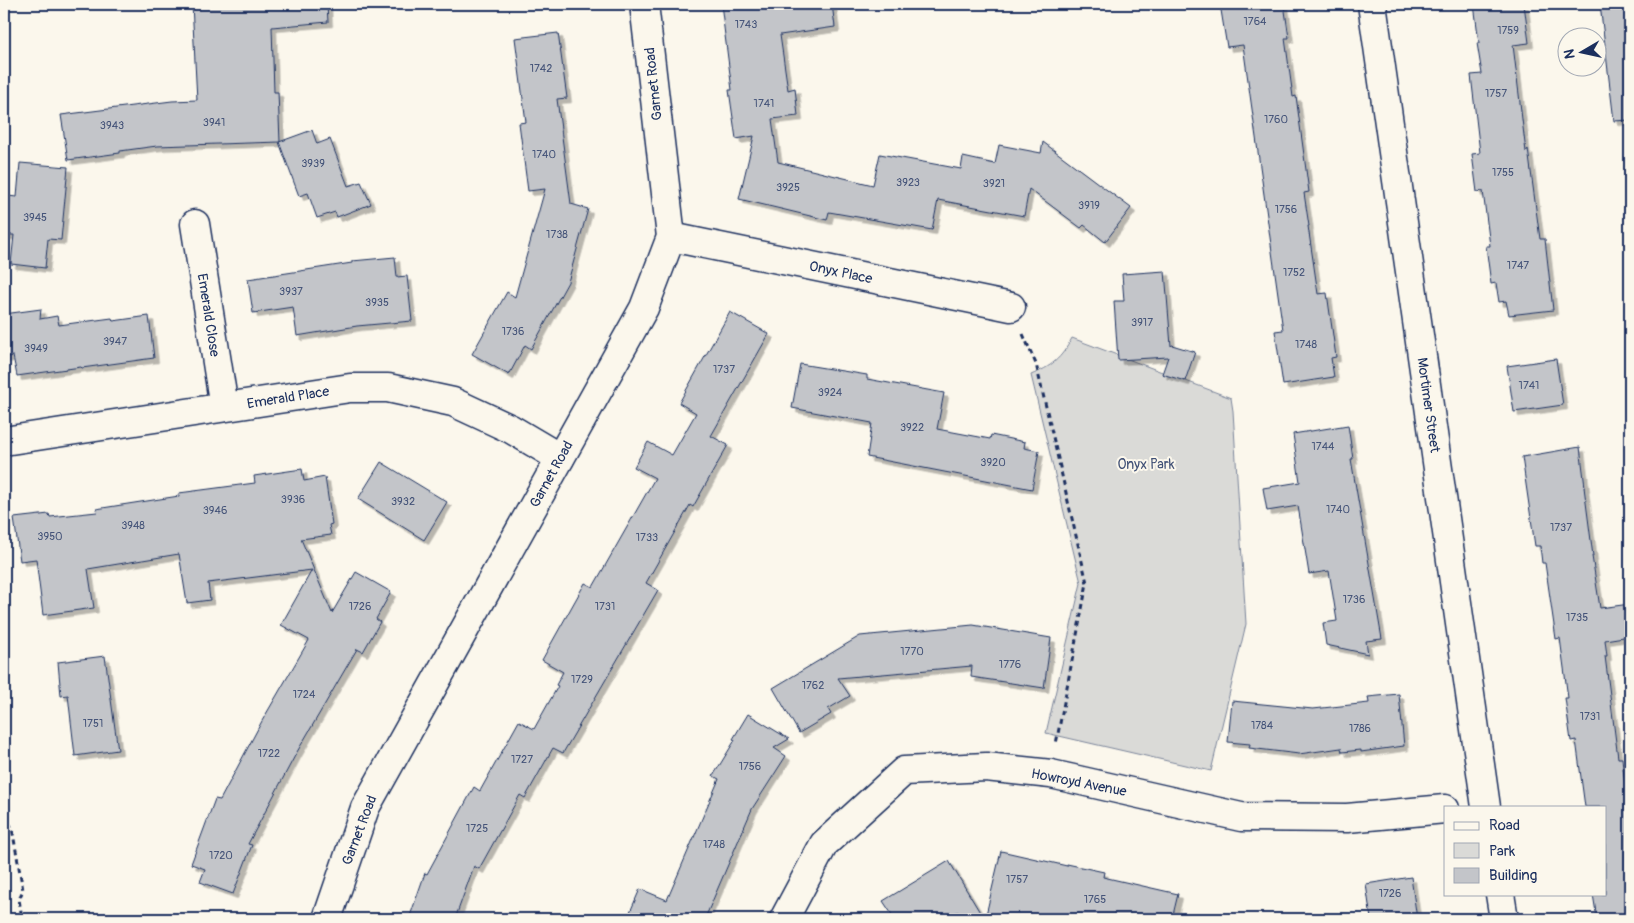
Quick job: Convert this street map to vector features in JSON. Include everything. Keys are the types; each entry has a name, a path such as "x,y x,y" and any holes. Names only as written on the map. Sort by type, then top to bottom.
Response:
{"street":[{"name":"Garnet Road","path":"327,919 364,808 644,308 671,237 644,4"},
{"name":"Mortimer Street","path":"1372,4 1481,806"},
{"name":"Emerald Close","path":"195,224 224,407"},
{"name":"Onyx Place","path":"671,237 1011,307"},
{"name":"Emerald Place","path":"4,441 350,388 388,388 453,402 511,429 560,458"},
{"name":"Howroyd Avenue","path":"784,919 824,844 904,771 986,767 1051,774 1241,817 1347,818 1444,809"},
{"path":"1500,896 1504,919"}],"path":[{"path":"1011,307 1036,364 1086,583 1051,774"},
{"path":"4,815 12,828 23,890 19,899 22,919"}],"green space":[{"name":"Onyx Park","path":"1072,338 1231,398 1246,624 1211,771 1046,733 1081,583 1031,375 1055,361"}],"building":[{"path":"192,4 327,4 328,22 272,27 274,92 278,92 280,142 157,146 68,160 61,115 172,101 197,100"},
{"path":"721,4 832,4 835,27 780,35 788,90 795,88 798,116 772,119 778,162 873,185 880,154 961,169 963,157 995,164 999,145 1041,153 1043,142 1131,208 1105,242 1084,225 1081,228 1029,189 1024,216 938,200 932,230 829,212 827,220 739,199 754,136 736,139 729,90 732,90"},
{"path":"1220,4 1284,4 1289,38 1285,38 1293,97 1296,96 1309,192 1304,193 1308,226 1318,294 1327,293 1336,357 1331,358 1334,377 1283,385 1275,331 1283,330 1243,45 1227,47"},
{"path":"1474,4 1524,4 1529,43 1513,45 1526,152 1528,149 1540,239 1545,239 1553,310 1509,315 1506,301 1499,302 1496,283 1491,284 1486,246 1490,246 1483,191 1477,192 1472,154 1480,153 1471,75 1482,74"},
{"path":"1600,4 1630,4 1630,120 1614,121 1606,54 1606,28 1603,28"},
{"path":"558,33 567,98 557,99 571,204 588,209 568,282 531,349 525,345 509,375 472,354 507,292 515,297 545,189 528,191 519,123 526,122 515,38"},
{"path":"312,130 317,144 330,139 348,186 361,182 371,204 337,217 335,212 317,218 308,193 299,196 279,142"},
{"path":"20,163 68,167 61,240 48,239 45,268 11,264 14,235 4,235 8,196 17,197"},
{"path":"395,257 397,277 407,276 412,321 357,326 297,336 293,307 253,313 248,279 352,263 352,261"},
{"path":"1165,271 1171,346 1195,352 1185,381 1162,374 1168,357 1118,360 1114,301 1124,301 1122,274"},
{"path":"41,309 40,319 57,316 59,325 112,318 113,321 149,316 154,358 17,376 13,356 4,358 4,314"},
{"path":"730,312 769,334 711,436 728,445 693,507 690,505 646,583 658,590 563,753 553,748 525,798 520,795 479,869 474,866 455,919 409,919 425,873 427,874 474,787 480,791 519,721 534,729 558,686 556,685 563,672 542,660 585,583 593,587 655,478 634,467 648,442 672,455 696,413 679,403"},
{"path":"1556,359 1563,405 1514,412 1507,366"},
{"path":"800,364 867,375 867,379 944,393 937,429 990,439 991,435 1025,442 1024,448 1039,451 1032,489 867,457 872,423 792,408"},
{"path":"1348,425 1353,459 1351,459 1382,639 1366,641 1368,654 1326,645 1323,623 1337,621 1329,571 1309,574 1298,506 1267,511 1263,488 1300,482 1293,434"},
{"path":"1580,447 1592,556 1600,608 1630,604 1630,636 1605,640 1607,656 1605,656 1618,758 1622,758 1630,833 1630,919 1597,919 1593,896 1606,896 1606,806 1585,806 1576,740 1571,741 1565,698 1568,698 1560,638 1556,639 1545,563 1542,563 1540,546 1535,546 1522,457"},
{"path":"381,462 447,502 424,540 358,499"},
{"path":"302,469 304,481 325,477 332,524 329,525 331,535 301,539 332,613 356,572 391,592 376,619 380,622 363,652 357,649 297,752 248,844 252,845 233,894 200,882 205,869 191,864 215,799 220,800 262,721 309,640 281,625 312,570 208,583 210,600 187,603 179,554 88,569 94,608 43,615 36,559 20,561 14,518 49,514 50,517 97,512 96,509 179,496 179,493 255,483 254,476"},
{"path":"973,625 1051,638 1044,688 971,677 972,666 838,678 850,696 828,709 831,714 799,733 773,688 860,636"},
{"path":"105,656 118,750 75,756 68,695 61,696 58,662"},
{"path":"1399,694 1404,746 1361,752 1361,750 1342,752 1341,748 1299,754 1249,748 1250,744 1228,742 1232,701 1313,709 1369,703 1368,697"},
{"path":"748,714 789,739 774,748 786,756 752,809 706,916 712,919 627,919 640,889 667,900 719,779 713,776"},
{"path":"1001,851 1067,866 1067,864 1104,872 1103,877 1178,894 1172,919 985,919"},
{"path":"949,861 984,919 957,912 946,919 895,919 883,901"},
{"path":"1411,877 1417,919 1371,919 1366,884"}]}
